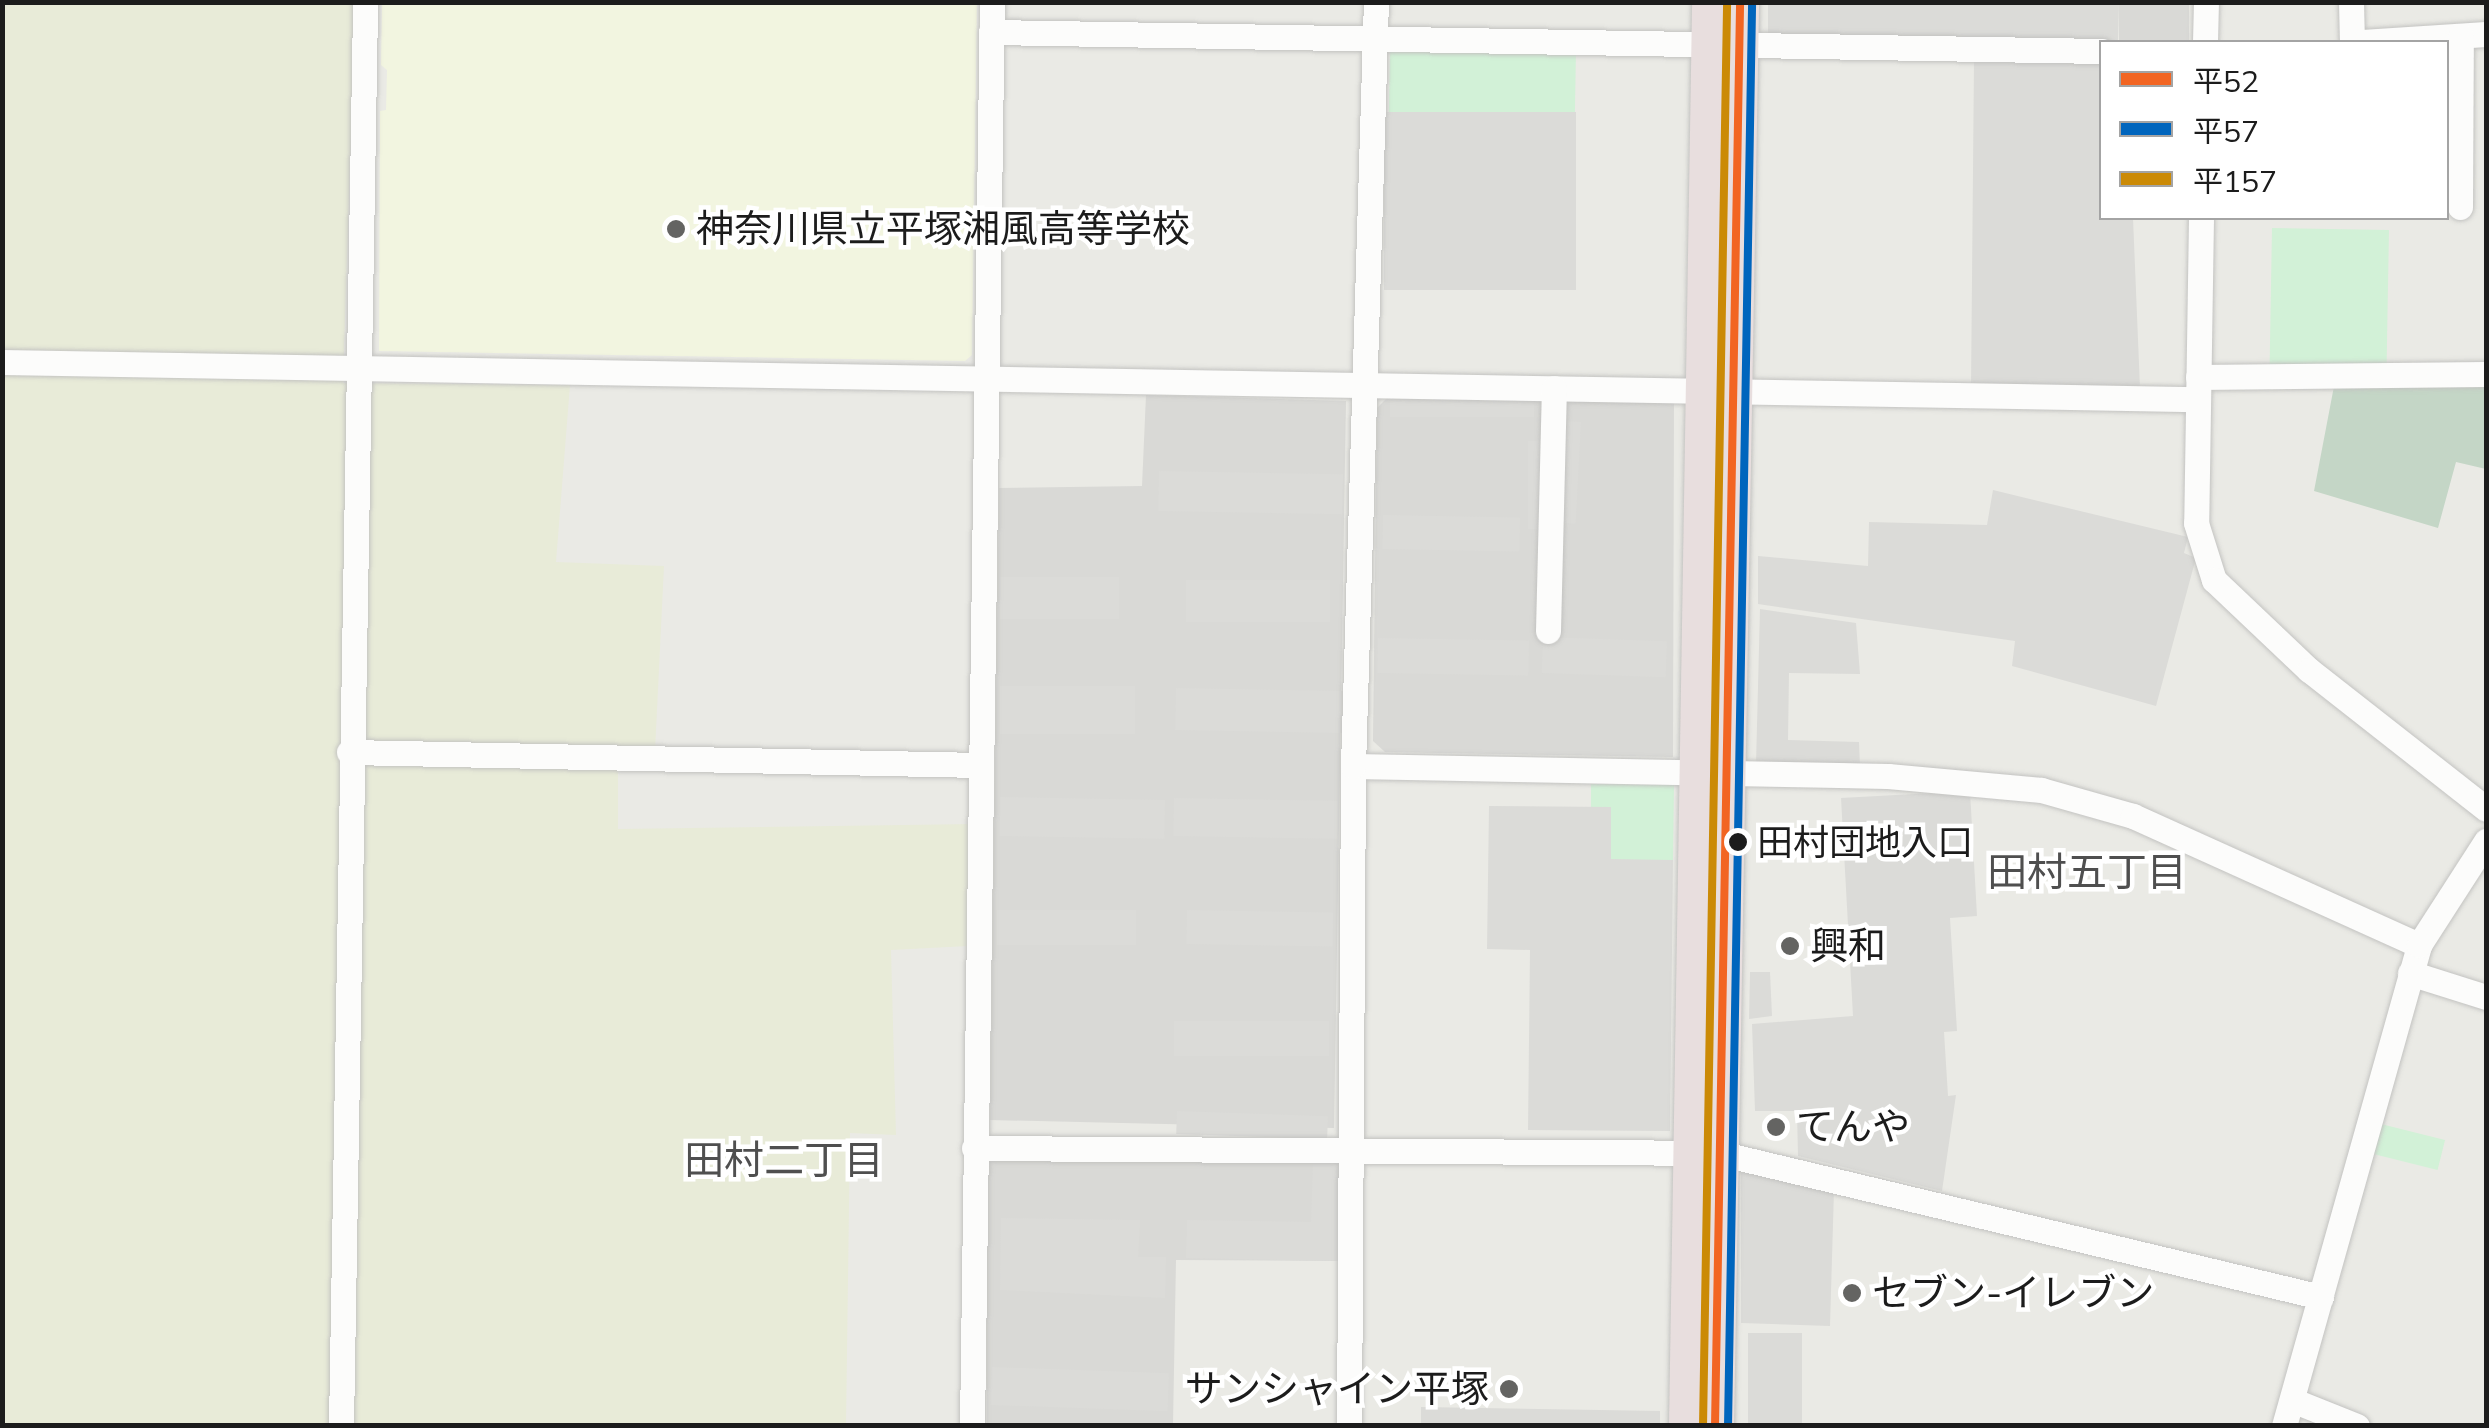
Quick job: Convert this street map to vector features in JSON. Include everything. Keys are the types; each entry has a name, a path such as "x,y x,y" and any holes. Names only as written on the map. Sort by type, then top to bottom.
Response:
{"highway":[{"path":"1711,2 1725,46"},
{"path":"1688,1426 1706,1153 1725,46 1740,2"},
{"path":"1706,1153 1715,1426"}],"street":[{"path":"341,1426 365,2"},
{"path":"972,1426 983,376 992,2"},
{"path":"1349,1426 1353,766 1376,2"},
{"path":"2205,40 2206,2"},
{"path":"2351,2 2352,40"},
{"path":"991,32 2099,52"},
{"path":"2394,40 2474,35 2460,206"},
{"path":"2201,220 2196,523 2214,580 2310,670 2486,809"},
{"path":"2,362 361,364 1719,392 2198,388 2486,374"},
{"path":"1548,632 1554,388"},
{"path":"350,752 978,765"},
{"path":"1353,766 1888,776 2041,790 2133,816 2419,945"},
{"path":"2284,1426 2419,945 2486,840"},
{"path":"2410,973 2486,997"},
{"path":"974,1148 1352,1146 1706,1153 2321,1297"},
{"path":"2292,1400 2358,1426"}],"shaded area":[{"path":"3,3 355,3 343,383 570,385 556,562 664,566 655,751 618,750 618,829 975,824 968,946 891,950 896,1135 850,1133 846,1425 3,1426"},
{"name":"神奈川県立平塚湘風高等学校","path":"382,3 977,3 972,355 965,361 379,351 380,111 386,110 387,70 381,65"},
{"path":"1768,3 2119,3 2118,40 1768,35"},
{"path":"2119,3 2189,3 2189,40 2119,40"},
{"path":"1390,49 1576,52 1575,115 1389,112"},
{"path":"1974,61 2099,61 2099,220 2133,220 2140,388 1971,388"},
{"path":"1384,112 1576,112 1576,290 1384,290"},
{"path":"2272,228 2389,230 2387,367 2270,365"},
{"path":"2486,379 2486,469 2456,462 2438,528 2314,491 2335,381"},
{"path":"1146,395 1346,401 1334,1128 990,1120 999,488 1142,486"},
{"path":"1389,396 1674,401 1673,757 1385,752 1373,741 1377,408"},
{"path":"1390,399 1534,399 1534,417 1390,417"},
{"path":"1564,421 1581,422 1576,524 1559,523"},
{"path":"1528,441 1544,441 1544,529 1528,529"},
{"path":"1159,471 1343,474 1342,514 1158,511"},
{"path":"1993,490 2188,537 2184,553 2196,558 2156,706 2012,666 2015,641 1758,604 1758,556 1868,566 1869,522 1987,525"},
{"path":"1383,515 1520,517 1519,551 1382,549"},
{"path":"1000,577 1119,577 1119,619 1000,619"},
{"path":"1186,580 1330,580 1330,622 1186,622"},
{"path":"1760,609 1856,623 1860,674 1789,673 1788,740 1859,742 1860,767 1756,764"},
{"path":"1543,637 1667,641 1666,677 1542,673"},
{"path":"1378,638 1529,641 1528,676 1377,673"},
{"path":"1000,686 1135,686 1135,734 1000,734"},
{"path":"1176,688 1343,691 1342,733 1175,730"},
{"path":"1591,784 1674,785 1673,860 1611,860 1611,808 1591,807"},
{"path":"1970,791 1977,916 1950,918 1957,1031 1944,1032 1948,1096 1956,1095 1942,1191 1798,1156 1797,1111 1755,1111 1752,1024 1853,1016 1841,798"},
{"path":"1000,797 1165,800 1164,839 999,836"},
{"path":"1174,798 1338,801 1337,839 1173,836"},
{"path":"1489,806 1611,807 1611,859 1673,860 1670,1131 1528,1130 1530,950 1487,949"},
{"path":"997,910 1136,910 1136,945 997,945"},
{"path":"1187,910 1333,913 1332,947 1186,944"},
{"path":"1750,972 1770,972 1772,1016 1749,1019"},
{"path":"1174,1021 1329,1021 1329,1056 1174,1056"},
{"path":"1177,1111 1328,1116 1327,1139 1176,1134"},
{"path":"2381,1124 2445,1140 2438,1170 2374,1154"},
{"path":"986,1159 1341,1163 1339,1261 1176,1260 1173,1425 987,1425"},
{"path":"1313,1162 1341,1163 1339,1261 1186,1258 1187,1220 1311,1222"},
{"path":"1741,1170 1834,1190 1830,1326 1741,1323"},
{"path":"1001,1218 1140,1220 1138,1257 1166,1257 1165,1298 1000,1290"},
{"path":"1748,1333 1802,1333 1802,1425 1748,1425"},
{"path":"992,1367 1169,1373 1168,1411 991,1405"},
{"path":"1421,1407 1660,1411 1660,1425 1421,1425"}],"transit line":[{"name":"平157","path":"1703,1426 1727,2"},
{"name":"平52","path":"1715,1426 1740,2"},
{"name":"平57","path":"1728,1426 1752,2"}],"place":[{"name":"神奈川県立平塚湘風高等学校","path":"676,229"},
{"name":"田村団地入口","path":"1738,842"},
{"name":"興和","path":"1790,946"},
{"name":"てんや","path":"1776,1127"},
{"name":"セブン-イレブン","path":"1852,1293"},
{"name":"サンシャイン平塚","path":"1509,1389"}],"district":[{"name":"田村五丁目","path":"2087,871"},
{"name":"田村二丁目","path":"784,1159"}]}
